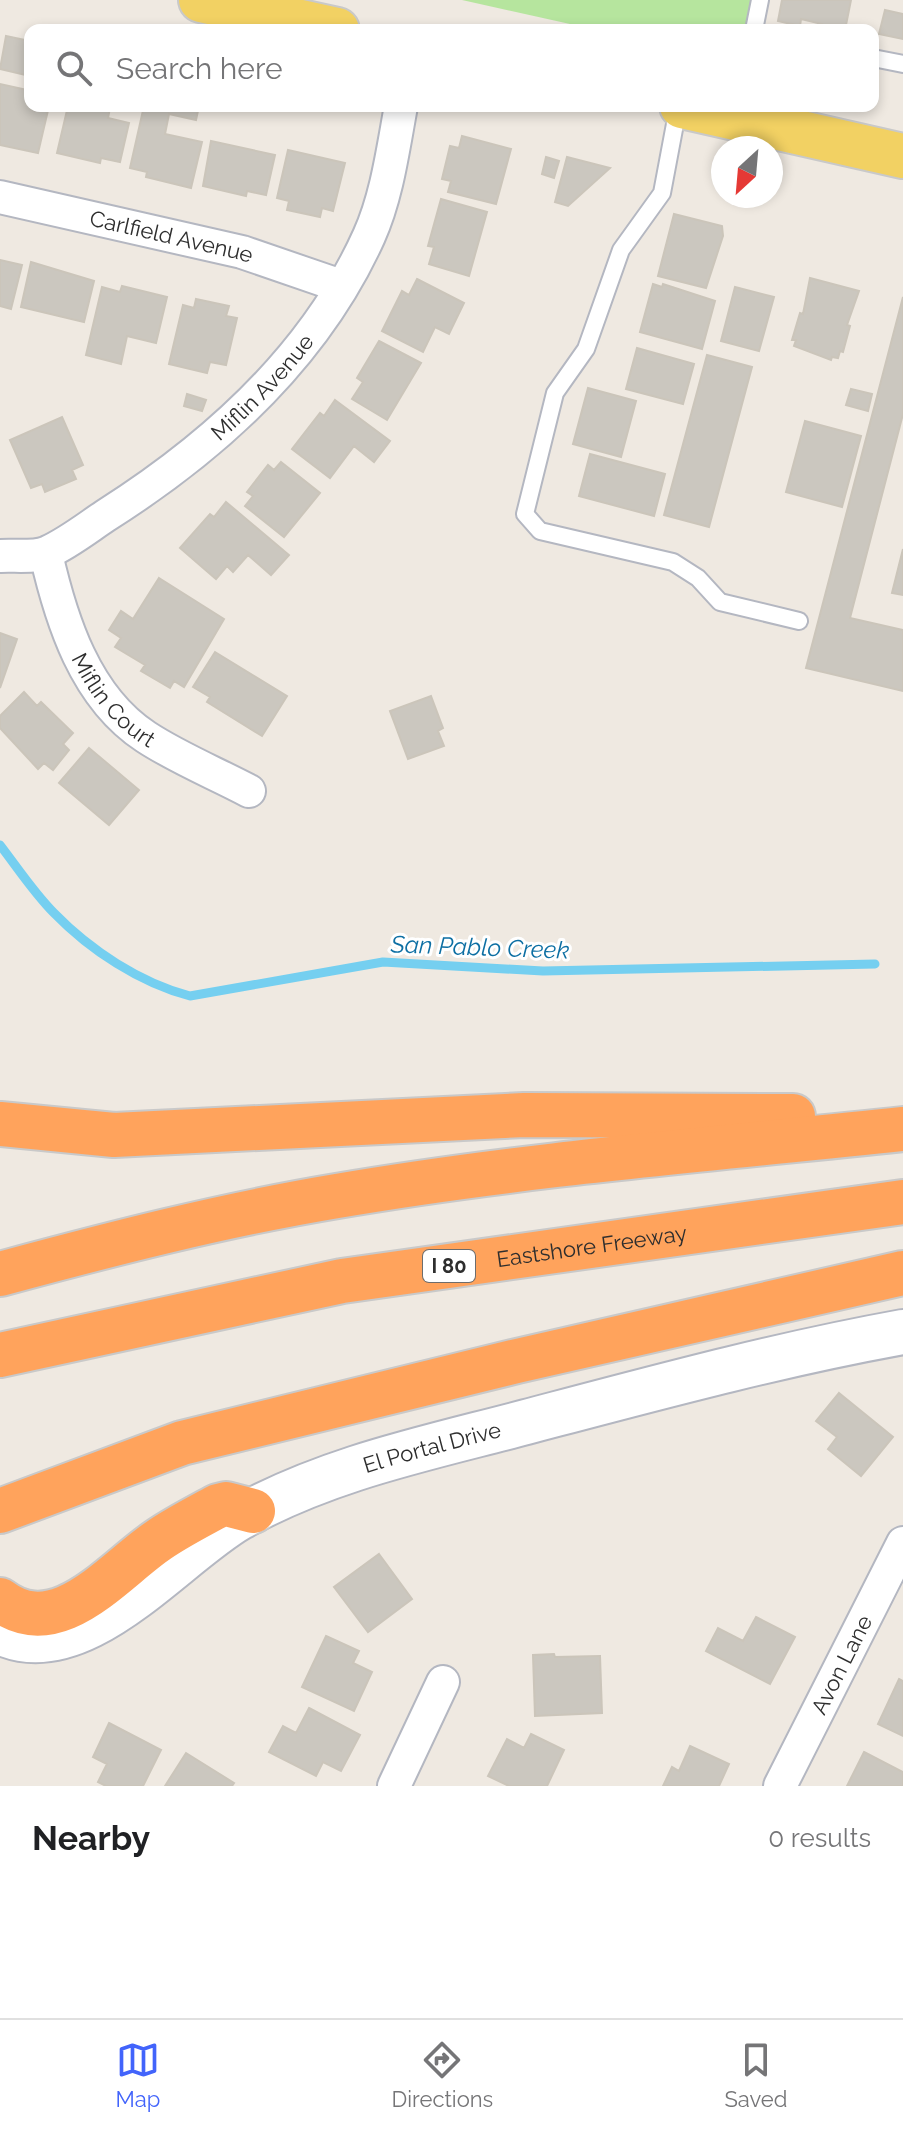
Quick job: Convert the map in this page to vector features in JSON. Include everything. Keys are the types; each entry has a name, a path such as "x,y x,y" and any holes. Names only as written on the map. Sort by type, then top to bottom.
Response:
{"highway":[{"path":"0,1124 114,1135 524,1115 903,1116"},
{"path":"0,1274 125,1240 336,1196 533,1169 903,1129"},
{"name":"Eastshore Freeway","path":"0,1355 342,1281 903,1202"},
{"path":"0,1511 182,1443 517,1361 903,1273"},
{"path":"0,1600 24,1613 58,1611 97,1589 159,1540 218,1506 226,1504 253,1511"}],"main road":[{"path":"201,0 317,21"},
{"path":"739,112 903,156"},
{"name":"El Portal Drive","path":"0,1632 19,1641 75,1635 253,1511 330,1474 692,1378 903,1332"}],"street":[{"name":"Miflin Avenue","path":"46,554 151,487 241,414 292,357 341,286 370,235 390,167 400,112"},
{"name":"Carlfield Avenue","path":"0,197 242,252 341,286"},
{"path":"0,556 46,554"},
{"name":"Miflin Court","path":"46,554 56,595 78,656 113,710 145,737 249,791"},
{"name":"Avon Lane","path":"780,1786 903,1543"},
{"path":"394,1786 443,1682"}],"lane":[{"path":"755,24 760,0"},
{"path":"879,59 903,64"},
{"path":"679,112 662,193 621,250 586,349 555,393 525,514 540,531 673,562 698,578 720,602 799,621"}],"green space":[{"path":"462,0 762,0 756,24 570,24"}],"building":[{"path":"782,0 851,0 846,24 822,24 801,19 800,24 778,21"},
{"path":"885,10 903,14 903,39 879,34"},
{"path":"6,36 24,40 24,75 0,69"},
{"path":"0,84 24,89 24,112 48,112 38,153 0,145"},
{"path":"67,112 109,112 108,118 129,123 120,162 101,158 100,163 57,153"},
{"path":"143,112 198,112 196,120 169,114 165,134 202,142 191,188 146,177 147,172 130,168"},
{"path":"462,136 511,149 496,204 448,192 451,181 442,179 450,146 459,148"},
{"path":"211,141 275,155 266,195 247,191 246,196 203,186"},
{"path":"288,150 345,163 333,211 322,208 320,217 287,210 289,201 277,198"},
{"path":"546,157 559,161 554,178 542,174"},
{"path":"567,157 610,168 568,206 555,202"},
{"path":"441,199 487,212 469,276 429,264 434,247 428,246"},
{"path":"674,214 722,226 723,236 706,288 658,276"},
{"path":"0,260 22,265 11,309 0,306"},
{"path":"31,262 94,281 84,322 21,307"},
{"path":"810,278 859,291 847,325 850,326 843,352 840,351 838,358 832,357 831,360 794,346 796,340 792,340 800,313 803,314"},
{"path":"417,279 464,303 449,334 435,327 423,352 382,331 402,291 409,295"},
{"path":"653,284 662,287 663,284 715,301 702,349 640,332"},
{"path":"122,286 167,297 156,343 127,336 121,364 86,355 102,287 120,292"},
{"path":"735,287 774,297 759,351 721,341"},
{"path":"903,297 903,414 850,618 903,630 903,691 806,668"},
{"path":"196,299 229,306 226,316 237,318 226,365 210,362 207,373 169,364 183,305 194,308"},
{"path":"379,341 421,363 387,420 352,399 363,382 357,378"},
{"path":"637,348 694,364 683,404 626,389"},
{"path":"707,355 752,367 709,527 664,515"},
{"path":"588,388 636,401 621,457 573,444"},
{"path":"851,389 872,394 868,411 846,405"},
{"path":"187,394 206,400 202,411 184,406"},
{"path":"335,400 390,441 374,462 354,446 330,478 292,449 320,413 324,416"},
{"path":"62,417 83,465 72,470 76,479 45,492 42,484 31,488 10,440"},
{"path":"805,421 861,436 842,507 786,492"},
{"path":"590,454 665,474 654,516 579,496"},
{"path":"281,462 320,493 284,537 245,506 253,496 247,492 268,465 274,470"},
{"path":"226,502 289,555 271,575 248,555 233,572 227,566 216,579 180,548 210,514 214,517"},
{"path":"903,549 903,595 892,593"},
{"path":"159,578 224,619 184,687 174,681 170,688 141,671 145,665 115,647 121,638 109,630 121,611 133,619"},
{"path":"0,633 17,639 0,688"},
{"path":"215,652 287,696 262,736 207,702 210,697 193,687"},
{"path":"24,692 37,706 41,702 73,733 63,744 69,750 53,770 44,763 38,769 0,728 0,716"},
{"path":"431,696 443,728 438,731 444,746 408,759 390,711"},
{"path":"89,748 139,790 109,825 59,783"},
{"path":"839,1393 893,1437 861,1476 828,1449 837,1437 816,1421"},
{"path":"379,1554 412,1599 368,1632 334,1587"},
{"path":"756,1617 795,1637 770,1684 706,1651 718,1628 743,1641"},
{"path":"326,1636 359,1651 353,1663 372,1672 354,1711 302,1687"},
{"path":"554,1654 555,1657 600,1656 602,1713 535,1716 533,1655"},
{"path":"899,1679 903,1681 903,1736 878,1724"},
{"path":"309,1708 360,1735 341,1771 323,1762 316,1776 269,1752 283,1726 296,1733"},
{"path":"109,1723 161,1750 143,1786 106,1786 98,1782 107,1764 93,1757"},
{"path":"531,1734 564,1750 547,1786 509,1786 488,1776 507,1739 524,1748"},
{"path":"690,1746 729,1764 719,1786 663,1786 672,1767 679,1771"},
{"path":"864,1752 903,1772 903,1786 847,1786"},
{"path":"186,1753 234,1783 232,1786 165,1786"}],"waterway":[{"name":"San Pablo Creek","path":"0,845 47,905 83,940 134,974 190,996 383,962 543,971 875,964"}]}
